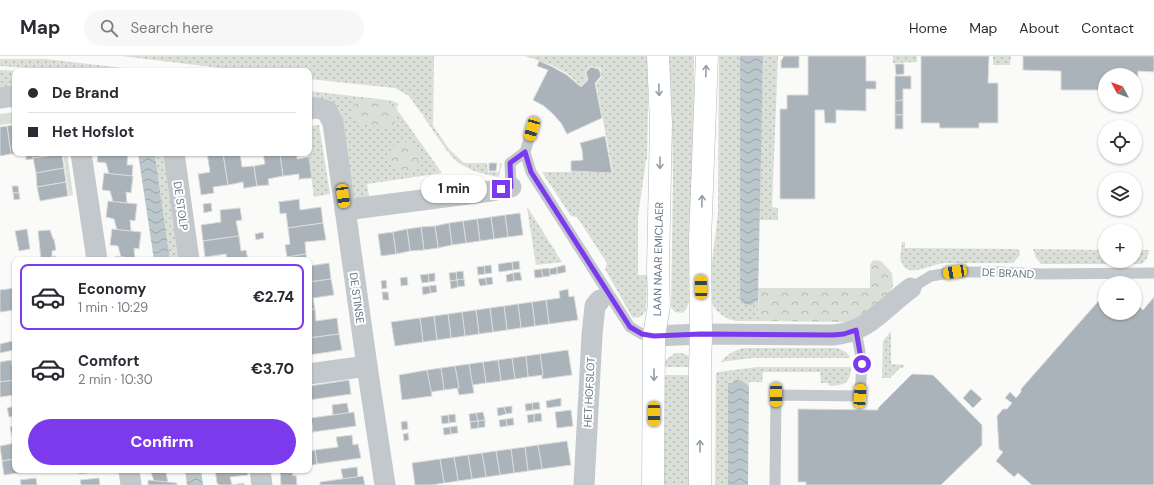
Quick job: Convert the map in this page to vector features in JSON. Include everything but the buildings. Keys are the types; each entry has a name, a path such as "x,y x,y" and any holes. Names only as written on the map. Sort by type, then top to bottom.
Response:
{"main road":[{"name":"LAAN NAAR EMICLAER","path":"653,485 654,336 659,306 658,268 661,124 658,56"},
{"path":"700,485 700,240 707,56"}],"street":[{"path":"0,98 12,96"},
{"name":"DE STINSE","path":"318,110 333,123 385,485"},
{"path":"81,156 97,257"},
{"name":"DE STOLP","path":"174,156 189,257"},
{"path":"345,210 491,191 511,187"},
{"name":"DE BRAND","path":"654,336 701,334 844,334 856,330 869,322 911,288"},
{"name":"HET HOFSLOT","path":"584,485 592,334 595,306 600,300"},
{"path":"312,374 367,366"},
{"path":"129,473 131,485"},
{"path":"260,473 262,485"}],"lane":[{"path":"532,129 525,152 531,172 630,327 642,334 654,336"},
{"path":"511,187 510,163 525,152"},
{"name":"DE BRAND","path":"911,288 932,276 955,272 1041,274 1154,273"},
{"path":"775,485 776,395 860,396 862,364 856,330"}],"green space":[{"path":"122,56 434,56 433,126 449,149 464,163 487,163 488,172 499,172 500,163 502,163 499,177 473,170 455,160 447,151 423,116 424,115 409,96 395,88 312,79 312,68 220,68"},
{"path":"525,56 649,56 647,160 638,217 638,275 647,275 646,310 644,314 637,318 632,317 605,269 607,263 577,217 571,216 542,172 571,171 613,173 596,83 602,77 600,68 591,66 585,72 587,80 581,86 568,74 552,65"},
{"path":"668,56 694,56 691,294 687,307 683,313 675,312 671,307 673,179"},
{"path":"719,56 740,56 740,299 752,305 758,300 759,321 736,321 728,319 716,310 712,303 710,278 718,214"},
{"path":"763,56 778,56 772,207 778,208 778,220 759,220"},
{"path":"893,56 917,56 917,62 893,63"},
{"path":"993,56 1011,56 1010,65 993,65"},
{"path":"0,59 45,59 123,68 28,68 0,66"},
{"path":"0,70 12,71 12,89 0,91"},
{"path":"312,91 387,100 399,104 397,107 396,105 353,110 353,119 395,125 398,111 442,173 367,184 370,201 356,199 352,195 339,125 312,105"},
{"path":"359,99 384,101 396,106 398,114 394,127 390,129 357,123 353,119 353,114 355,103"},
{"path":"12,112 12,123 0,125 0,114"},
{"path":"319,125 330,194 314,197 308,156 312,156 312,126"},
{"path":"404,142 415,146 419,157 415,168 404,172 393,168 389,157 393,146"},
{"path":"63,156 67,156 73,195 69,196"},
{"path":"155,156 166,156 181,257 170,257"},
{"path":"528,208 562,262 536,265"},
{"path":"902,242 905,242 905,248 1017,249 1020,251 1020,255 1013,263 944,263 909,270 903,265 900,259"},
{"path":"1033,249 1098,250 1098,264 1041,264 1036,258"},
{"path":"1142,250 1149,250 1147,258 1142,263"},
{"path":"873,260 881,261 892,273 893,286 889,293 863,315 846,322 759,321 758,288 870,288 870,265"},
{"path":"891,331 891,364 904,365 903,368 900,368 890,378 882,378 883,341"},
{"path":"743,348 838,348 846,352 850,357 752,358 721,362 731,353"},
{"path":"675,353 685,354 688,356 691,367 664,367 666,360"},
{"path":"757,367 851,367 848,380 843,384 834,386 829,386 828,383 821,383 820,372 763,372 762,382 749,382 749,386 741,380 735,380 735,383 728,383 728,485 715,485 716,373"},
{"path":"663,375 691,375 691,485 661,485"}],"water":[{"path":"740,56 763,56 758,300 752,305 744,304 740,299"},
{"path":"138,156 155,156 170,257 154,257"},
{"path":"735,380 741,380 749,386 748,485 728,485 728,383 734,383"},
{"path":"185,473 201,473 203,485 187,485"}],"route":[{"path":"501,189 511,187 510,163 525,152 531,172 630,327 642,334 654,336 701,334 833,335 844,334 856,330 862,364"}]}
